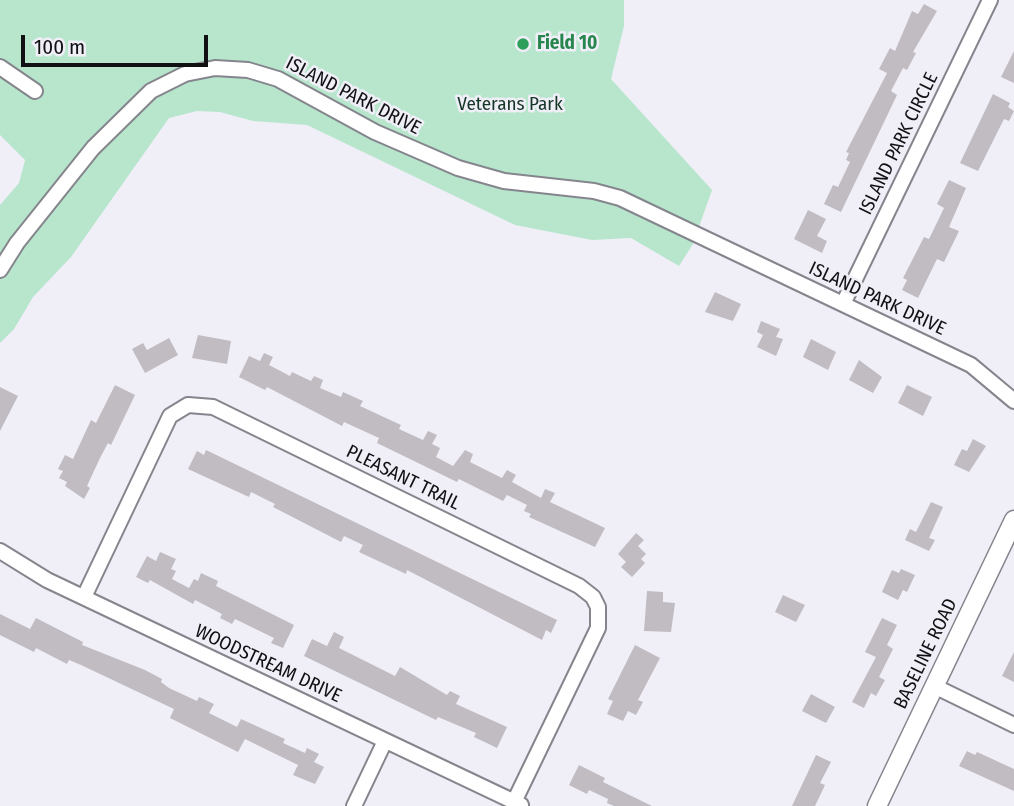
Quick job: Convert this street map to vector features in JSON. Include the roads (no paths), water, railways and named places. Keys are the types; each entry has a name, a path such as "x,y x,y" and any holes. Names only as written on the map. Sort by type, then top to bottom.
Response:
{"street":[{"name":"ISLAND PARK CIRCLE","path":"843,304 990,0"},
{"path":"0,67 35,91"},
{"name":"ISLAND PARK DRIVE","path":"0,270 17,243 76,169 131,107 150,90 185,74 215,68 248,70 278,79 375,132 458,167 503,181 594,191 620,198 971,365 1014,401"},
{"name":"PLEASANT TRAIL","path":"84,597 170,416 188,405 213,407 579,586 593,597 598,607 598,628 518,804"},
{"name":"BASELINE ROAD","path":"877,806 1014,520"},
{"name":"WOODSTREAM DRIVE","path":"0,551 21,566 84,597 518,804"},
{"path":"934,686 1014,724"},
{"path":"354,806 385,741"}],"place":[{"name":"Field 10","path":"523,44"}],"park label":[{"name":"Veterans Park","path":"510,105"}]}
